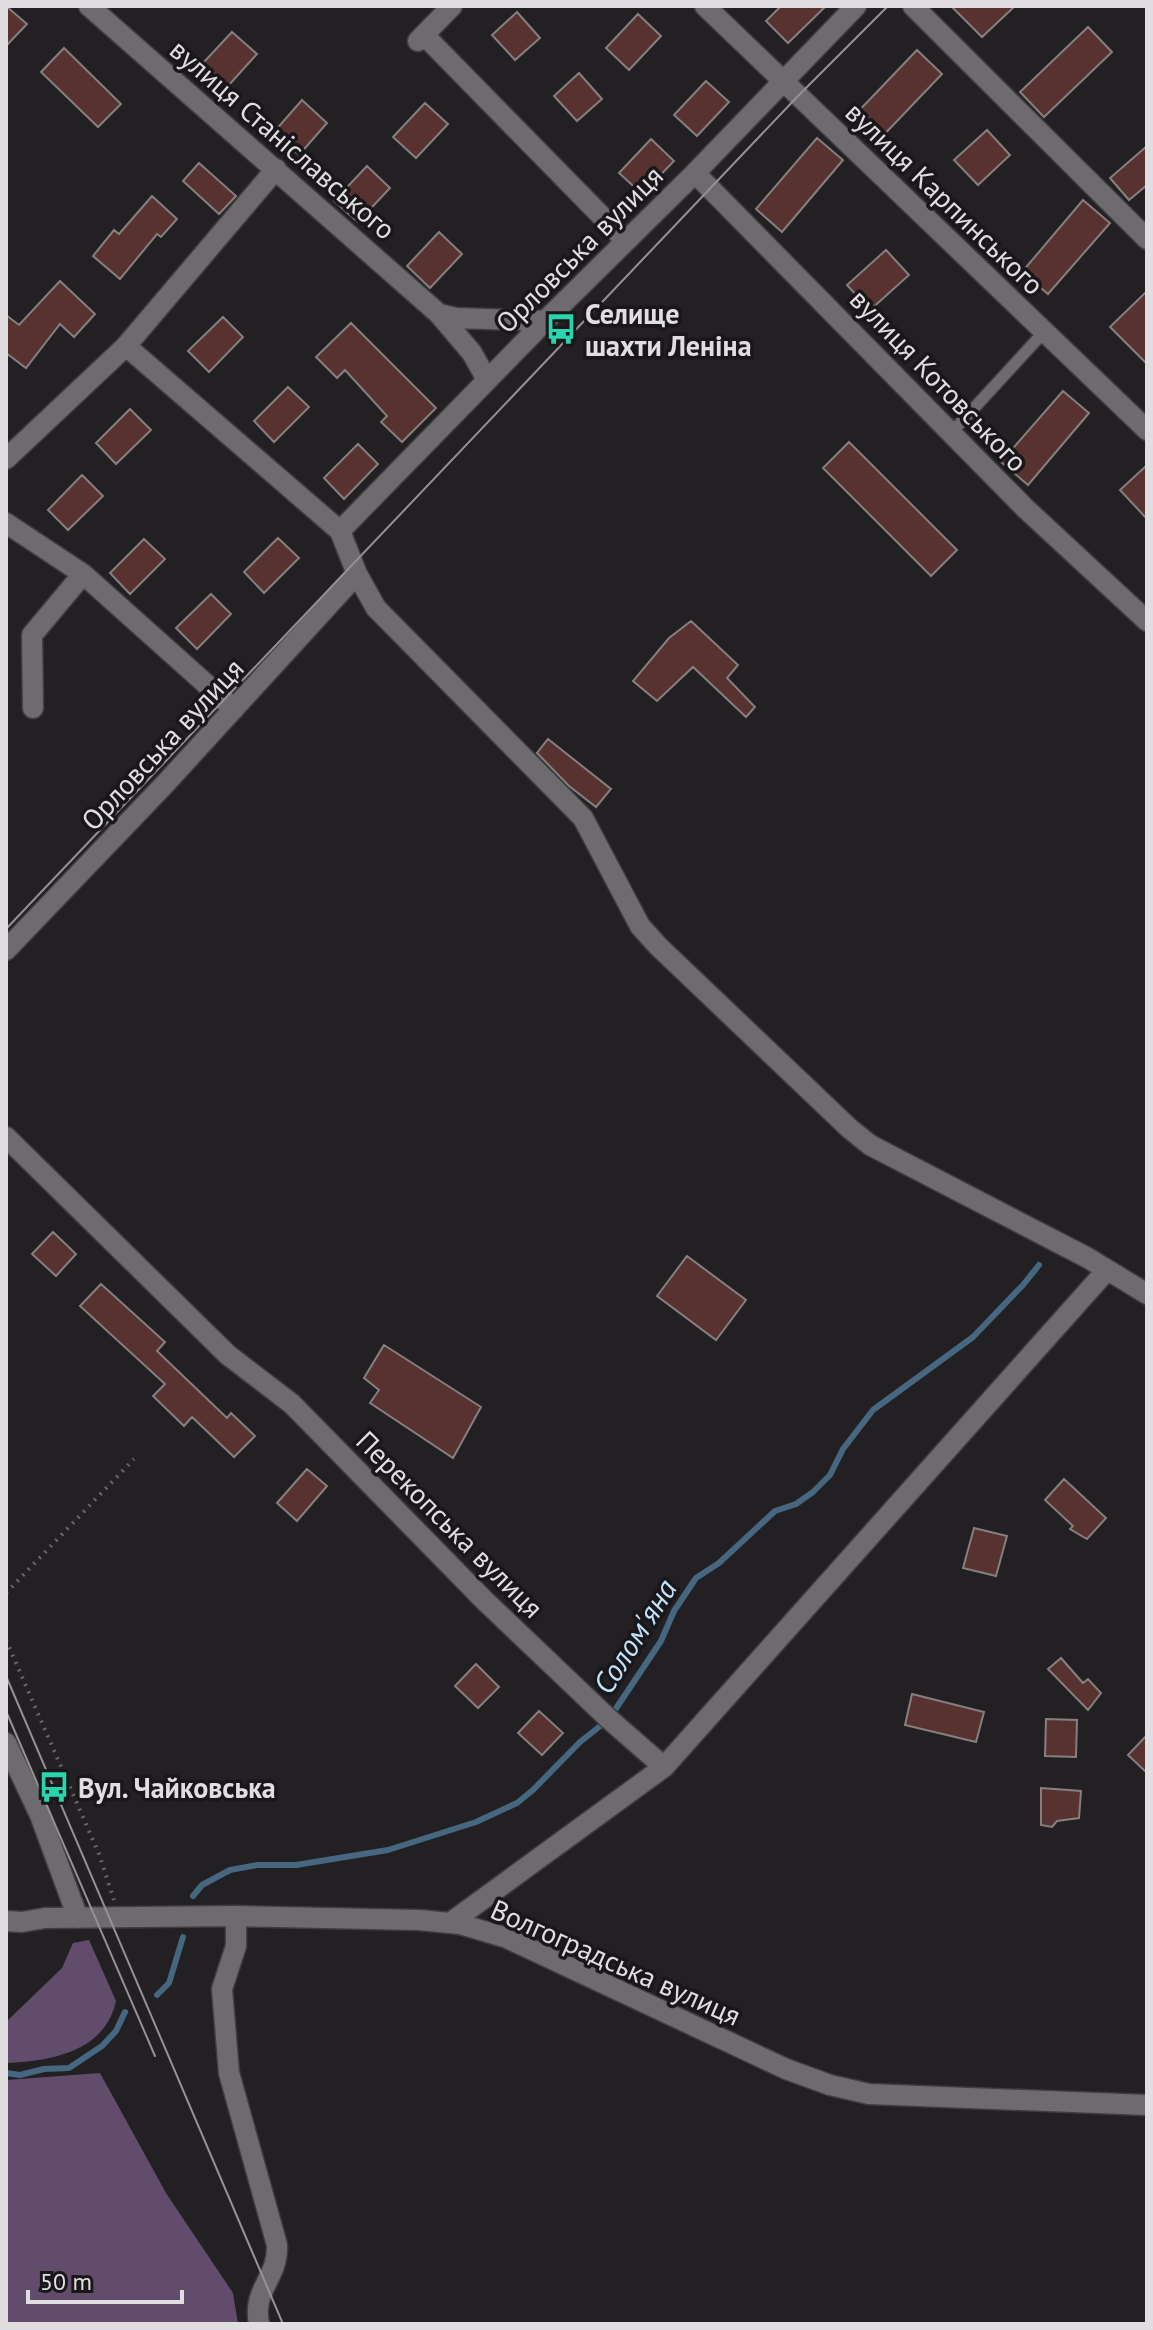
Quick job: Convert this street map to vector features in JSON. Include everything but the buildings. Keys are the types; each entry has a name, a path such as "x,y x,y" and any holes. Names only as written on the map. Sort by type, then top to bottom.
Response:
{"street":[{"name":"вулиця Станіславського","path":"89,6 439,314 472,353 487,380"},
{"path":"452,6 421,38 626,241"},
{"name":"вулиця Карпинського","path":"705,6 1147,430"},
{"name":"Орловська вулиця","path":"340,531 856,6"},
{"path":"913,6 1147,239"},
{"path":"6,459 126,346 276,169"},
{"name":"вулиця Котовського","path":"695,173 1026,509 1147,621"},
{"path":"439,314 456,318 545,321"},
{"path":"126,346 340,531 357,574 376,608 583,818 640,926 849,1128 870,1145 1147,1294"},
{"path":"6,523 83,574 234,709"},
{"path":"33,708 32,635 83,574"},
{"name":"Орловська вулиця","path":"6,950 357,574"},
{"name":"Перекопська вулиця","path":"6,1137 228,1355 292,1404 484,1600 664,1767"},
{"path":"450,1923 664,1767 1107,1270"},
{"path":"6,1743 40,1815 78,1918"},
{"path":"236,1916 236,1946 222,1989 229,2073 277,2245 275,2269 259,2295 256,2308 259,2324"},
{"name":"Волгоградська вулиця","path":"11,1918 236,1916 450,1923 507,1938 786,2069 830,2085 869,2094 1147,2105"}],"lane":[{"path":"952,432 1044,332"}],"path":[{"path":"6,1593 134,1459"},
{"path":"6,1640 99,1854 120,1917"}],"shaded area":[{"path":"89,1940 116,2001 110,2018 88,2043 74,2050 41,2060 6,2063 6,2022 62,1968 73,1943"},
{"path":"100,2073 166,2193 233,2293 238,2324 6,2324 6,2080"}],"waterway":[{"name":"Солом'яна","path":"193,1896 202,1885 230,1870 257,1865 296,1865 388,1850 476,1822 517,1803 580,1742 609,1719 661,1641 674,1611 696,1578 719,1563 775,1511 796,1504 813,1492 830,1475 843,1449 873,1410 973,1337 1039,1265"},
{"name":"Солом'яна","path":"157,1995 169,1983 183,1937"},
{"path":"6,2073 20,2075 44,2069 69,2068 102,2046 116,2031 125,2012"}],"tram line":[{"path":"6,929 798,96 888,6"},
{"path":"6,1676 283,2324"},
{"path":"6,1711 155,2056"}],"place":[{"name":"Селище шахти Леніна","path":"561,329"},
{"name":"Вул. Чайковська","path":"54,1787"}]}
